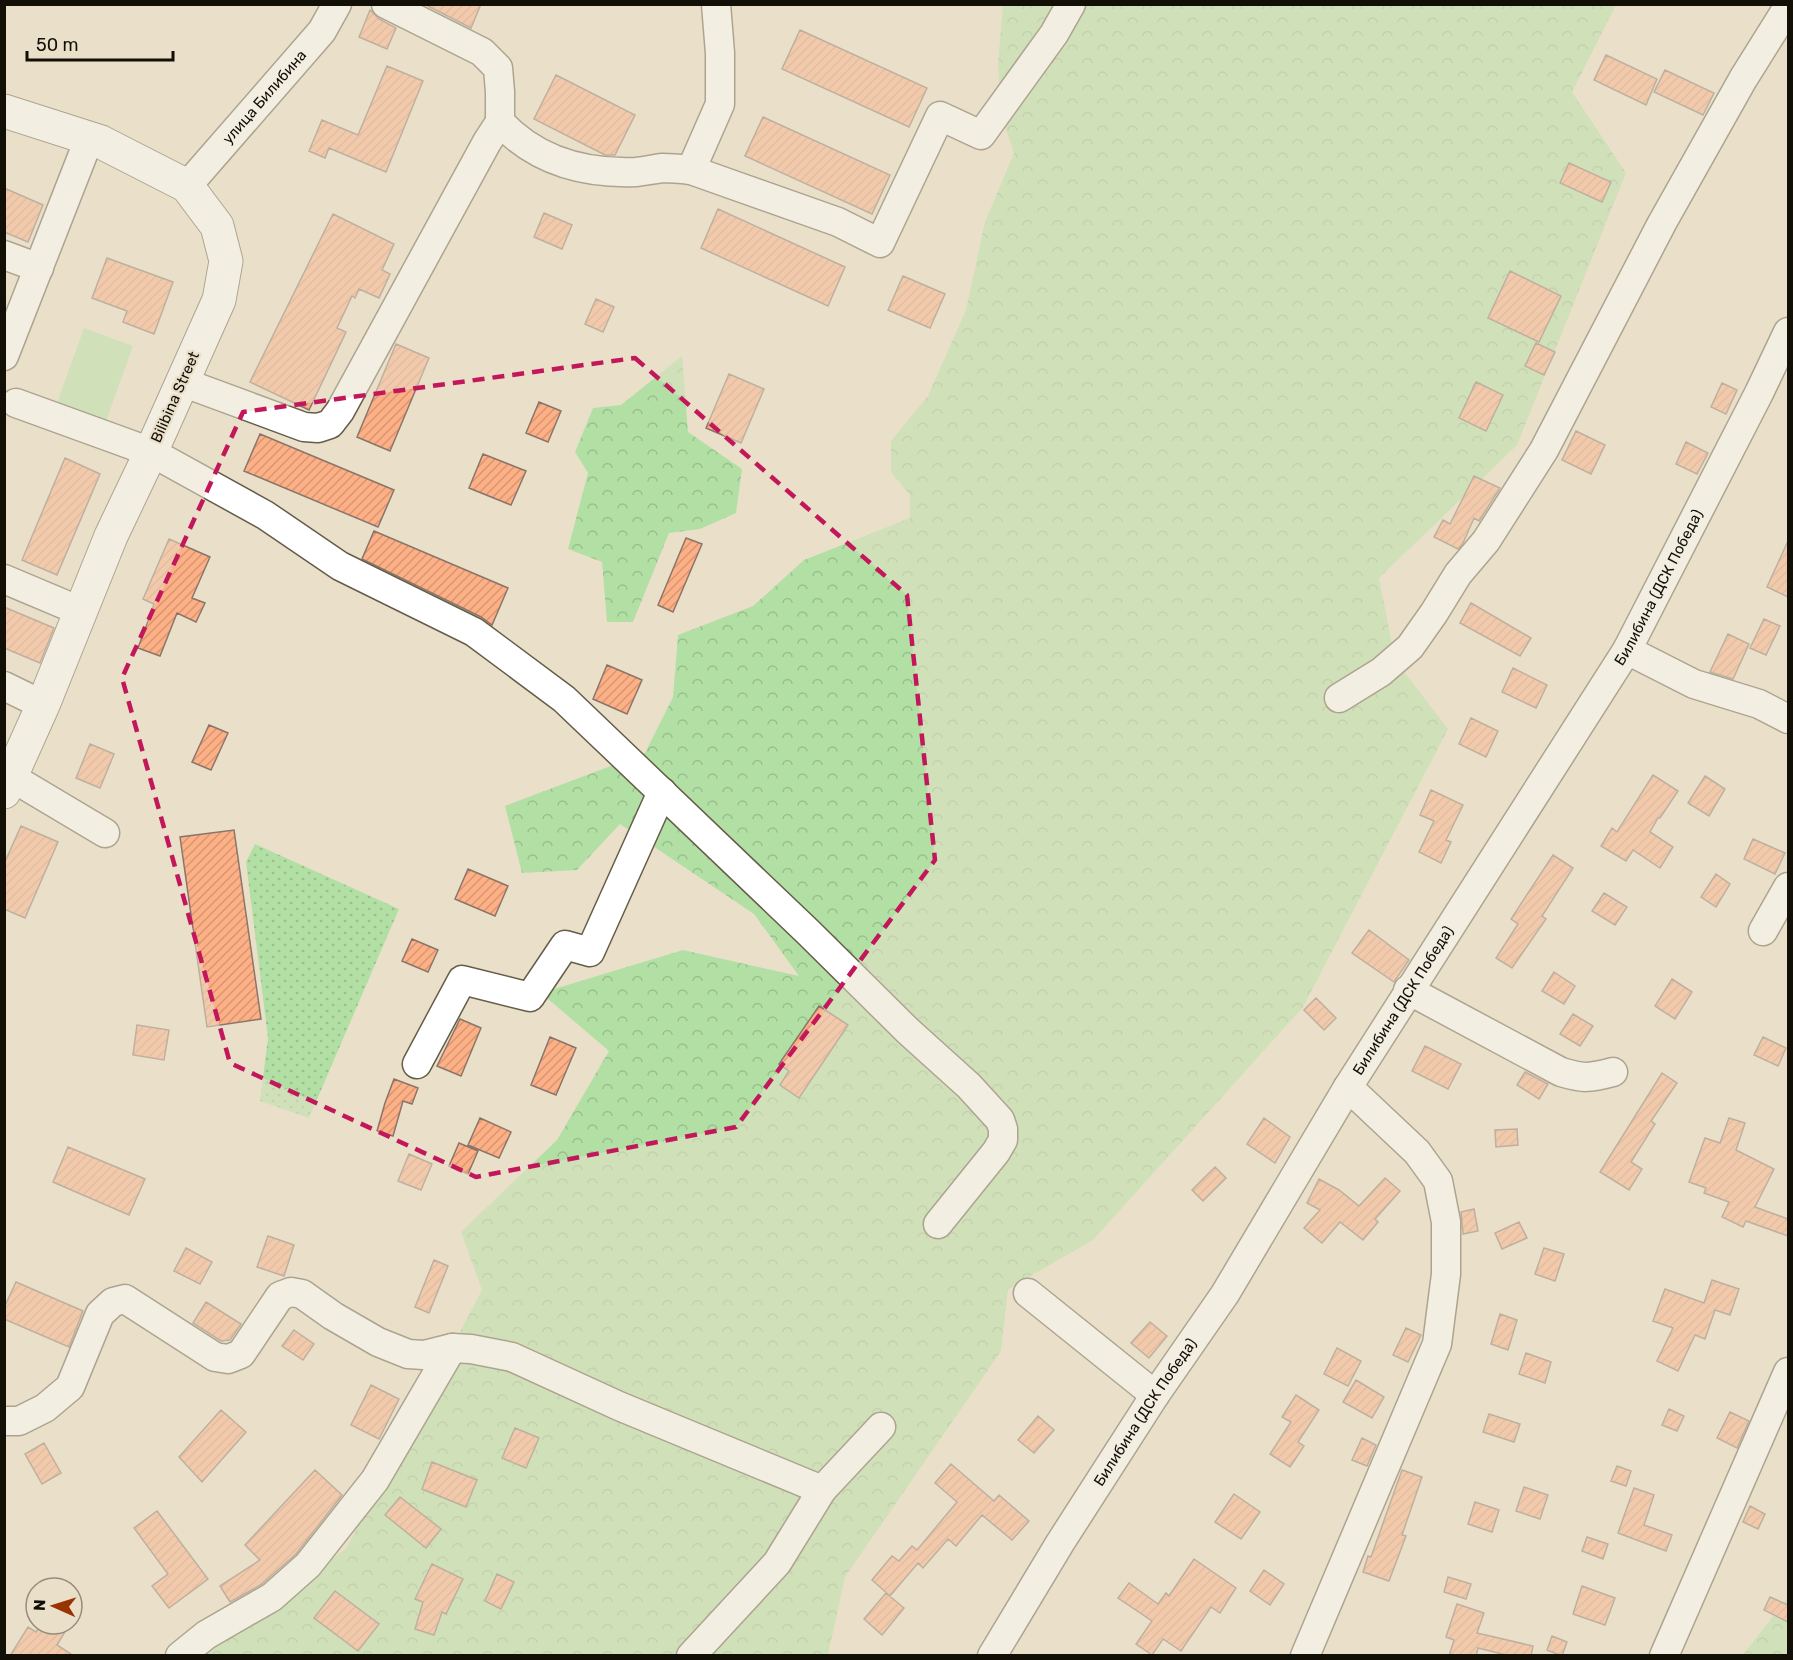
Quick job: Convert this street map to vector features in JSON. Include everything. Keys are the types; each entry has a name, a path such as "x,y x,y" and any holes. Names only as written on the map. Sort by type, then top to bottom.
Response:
{"main road":[{"name":"Bilibina Street","path":"4,111 100,142 187,186 216,226 226,261 219,300 111,536 8,785"}],"street":[{"name":"улица Билибина","path":"187,186 322,31 337,4"},
{"path":"182,382 304,427 318,428 330,424 340,411 389,325 487,142 500,122 498,68 482,52 386,4"},
{"path":"692,170 720,104 720,53 716,4"},
{"path":"500,122 515,138 563,164 596,170 636,172 666,168 692,170 838,222 880,243 940,116 981,135 1054,34 1071,4"},
{"path":"1339,698 1381,672 1410,647 1458,574 1486,541 1544,450 1662,223 1743,79 1788,7"},
{"path":"4,356 89,139"},
{"path":"4,255 39,268"},
{"name":"Билибина (ДСК Победа)","path":"992,1656 1060,1543 1155,1395 1225,1294 1408,990 1627,650 1788,332"},
{"path":"16,403 151,452 265,515 340,566 474,632 564,699 908,1031 969,1086 999,1119 1003,1129 1003,1140 996,1152 938,1224"},
{"path":"4,579 80,611"},
{"path":"1627,650 1694,684 1759,704 1788,719"},
{"path":"4,686 43,705"},
{"path":"8,785 105,833"},
{"path":"417,1064 462,980 530,997 565,945 590,952 662,792"},
{"path":"1762,932 1788,887"},
{"path":"1408,990 1561,1072 1590,1078 1613,1072"},
{"path":"1305,1656 1437,1344 1446,1274 1446,1222 1438,1181 1417,1152 1348,1087"},
{"path":"4,1421 19,1421 45,1408 70,1387 100,1314 112,1302 125,1299 215,1357 228,1359 241,1354 279,1296 291,1292 302,1294 333,1316 378,1342 408,1354 424,1355 452,1348 471,1349 512,1357 620,1406 822,1490"},
{"path":"1028,1293 1155,1395"},
{"path":"180,1656 206,1635 272,1598 308,1565 375,1480 452,1348"},
{"path":"1664,1656 1788,1372"},
{"path":"691,1656 777,1563 822,1490 881,1427"}],"highlighted area":[{"path":"635,358 907,595 935,860 736,1127 476,1177 230,1063 122,678 243,412"}],"green space":[{"path":"1003,5 1616,5 1572,92 1626,173 1517,445 1379,578 1395,660 1448,729 1303,1007 1093,1240 1008,1289 1001,1351 845,1577 828,1655 197,1656 346,1549 482,1290 461,1232 557,1140 609,1051 541,993 683,950 799,976 754,914 620,824 577,870 522,873 505,806 645,753 673,697 678,635 753,606 804,560 910,518 910,495 891,472 891,441 928,396 966,310 985,222 1014,153 1001,115 998,64"},
{"path":"84,328 133,346 106,421 57,403"},
{"path":"682,356 688,432 742,469 736,513 700,529 669,533 633,622 607,622 602,562 568,549 588,473 575,452 593,408 621,405"},
{"path":"255,844 399,909 309,1118 260,1101 268,1038 246,862"},
{"path":"1788,1597 1788,1655 1742,1656"}],"building":[{"path":"424,4 481,4 471,28"},
{"path":"370,10 379,19 396,28 387,49 359,37"},
{"path":"800,30 927,88 909,127 782,69"},
{"path":"1606,55 1657,79 1646,105 1594,80"},
{"path":"387,66 423,81 386,172 329,148 325,158 309,151 322,120 358,135"},
{"path":"1665,70 1714,93 1703,115 1654,92"},
{"path":"556,75 635,115 615,155 605,155 534,119"},
{"path":"763,117 890,175 872,214 745,156"},
{"path":"1569,163 1611,182 1602,202 1560,183"},
{"path":"4,188 43,205 28,242 4,232"},
{"path":"718,209 845,267 828,306 701,248"},
{"path":"544,213 572,225 562,249 534,237"},
{"path":"333,214 394,244 382,270 390,274 379,298 359,289 355,298 352,296 337,328 346,332 309,410 250,382"},
{"path":"107,258 173,282 154,334 123,322 127,311 92,298"},
{"path":"1510,271 1561,296 1539,342 1488,318"},
{"path":"903,276 945,294 930,328 888,310"},
{"path":"596,299 614,307 603,332 585,324"},
{"path":"1536,343 1555,352 1544,375 1525,366"},
{"path":"396,344 429,358 390,451 357,437"},
{"path":"729,374 764,389 741,443 706,428"},
{"path":"1476,382 1503,395 1486,431 1459,418"},
{"path":"1722,383 1737,390 1726,414 1711,407"},
{"path":"539,402 561,411 548,442 526,433"},
{"path":"1576,431 1605,445 1591,474 1562,460"},
{"path":"260,434 394,490 378,527 244,471"},
{"path":"1686,442 1708,453 1697,474 1676,464"},
{"path":"483,454 526,471 511,505 469,488"},
{"path":"65,458 100,474 57,575 22,560"},
{"path":"1474,476 1500,488 1479,521 1474,518 1458,549 1434,537 1443,520 1450,524"},
{"path":"374,531 508,588 492,625 481,617 362,559"},
{"path":"686,538 702,544 673,612 658,605"},
{"path":"169,539 210,557 192,598 205,603 196,622 177,613 160,656 138,648 154,604 143,599"},
{"path":"1788,541 1788,597 1767,587"},
{"path":"1471,603 1531,638 1520,656 1460,623"},
{"path":"4,607 54,628 40,663 4,648"},
{"path":"1764,619 1780,626 1766,655 1750,648"},
{"path":"1728,634 1749,644 1733,679 1710,672"},
{"path":"607,665 642,680 627,714 593,699"},
{"path":"1513,668 1547,685 1536,708 1502,692"},
{"path":"1471,718 1498,731 1486,757 1459,744"},
{"path":"209,725 228,733 211,770 192,762"},
{"path":"90,744 114,754 100,788 76,778"},
{"path":"1653,775 1678,791 1650,832 1673,847 1660,868 1633,850 1626,861 1601,846 1612,828 1617,832"},
{"path":"1705,776 1725,789 1709,816 1688,803"},
{"path":"1431,790 1463,805 1446,840 1451,842 1441,863 1419,852 1434,821 1420,815"},
{"path":"21,826 58,842 25,918 4,909 4,864"},
{"path":"234,830 261,1019 207,1027 180,837"},
{"path":"1753,839 1785,853 1775,874 1744,859"},
{"path":"1553,855 1573,868 1542,916 1546,919 1512,968 1496,958 1518,924 1511,919"},
{"path":"468,869 508,886 495,916 455,899"},
{"path":"1716,874 1730,884 1716,907 1701,897"},
{"path":"1604,893 1627,907 1615,925 1592,911"},
{"path":"1369,930 1409,960 1394,982 1352,953"},
{"path":"412,939 438,950 428,972 402,961"},
{"path":"1554,972 1575,986 1564,1004 1542,991"},
{"path":"1672,979 1692,992 1675,1019 1655,1006"},
{"path":"1316,998 1336,1018 1324,1030 1304,1010"},
{"path":"819,1006 848,1025 799,1098 780,1085 789,1071 779,1064"},
{"path":"1573,1014 1593,1026 1580,1046 1560,1034"},
{"path":"460,1019 481,1028 461,1076 437,1066"},
{"path":"137,1025 169,1030 164,1060 133,1055"},
{"path":"550,1037 576,1048 556,1095 531,1085"},
{"path":"1763,1037 1786,1048 1778,1066 1754,1055"},
{"path":"1425,1046 1461,1064 1448,1089 1412,1071"},
{"path":"1525,1072 1548,1084 1539,1099 1517,1085"},
{"path":"1662,1073 1677,1083 1651,1121 1655,1124 1631,1162 1642,1169 1629,1190 1600,1172"},
{"path":"394,1079 418,1088 412,1104 403,1101 393,1136 377,1131"},
{"path":"480,1118 511,1132 499,1158 468,1145"},
{"path":"1264,1118 1290,1137 1275,1163 1247,1144"},
{"path":"1729,1118 1745,1123 1736,1150 1774,1169 1755,1207 1788,1219 1788,1236 1746,1221 1743,1227 1722,1217 1729,1202 1704,1193 1706,1188 1689,1182 1705,1138 1720,1143"},
{"path":"1517,1129 1518,1145 1496,1147 1495,1130"},
{"path":"459,1143 478,1151 468,1174 449,1166"},
{"path":"68,1147 145,1179 129,1215 53,1182"},
{"path":"409,1154 432,1164 421,1190 398,1181"},
{"path":"1215,1167 1226,1178 1203,1201 1192,1190"},
{"path":"1385,1178 1400,1191 1375,1219 1378,1222 1363,1240 1340,1222 1322,1243 1304,1228 1320,1210 1307,1203 1319,1179 1339,1190 1359,1206"},
{"path":"1474,1209 1478,1231 1463,1234 1461,1212"},
{"path":"1519,1222 1527,1238 1502,1249 1495,1233"},
{"path":"268,1236 294,1245 284,1276 257,1267"},
{"path":"186,1248 212,1262 200,1284 174,1271"},
{"path":"1544,1248 1564,1254 1555,1281 1535,1274"},
{"path":"434,1260 448,1266 429,1313 415,1307"},
{"path":"1712,1280 1739,1289 1730,1315 1715,1310 1705,1339 1695,1335 1678,1371 1657,1361 1673,1328 1653,1321 1665,1289 1704,1303"},
{"path":"16,1282 83,1311 69,1347 4,1319 4,1308"},
{"path":"206,1302 241,1324 230,1340 221,1341 193,1323"},
{"path":"1500,1314 1517,1320 1508,1350 1491,1344"},
{"path":"1150,1322 1167,1336 1149,1358 1131,1343"},
{"path":"1406,1328 1421,1335 1408,1362 1393,1355"},
{"path":"294,1330 314,1344 303,1360 282,1346"},
{"path":"1337,1348 1361,1361 1348,1386 1324,1374"},
{"path":"1526,1353 1551,1362 1545,1383 1519,1374"},
{"path":"1356,1380 1384,1397 1372,1418 1343,1402"},
{"path":"371,1385 399,1399 379,1439 351,1425"},
{"path":"1296,1395 1319,1410 1298,1442 1304,1446 1290,1467 1270,1454 1291,1422 1282,1417"},
{"path":"1669,1409 1684,1416 1677,1431 1662,1425"},
{"path":"221,1410 246,1432 202,1482 179,1457"},
{"path":"1730,1412 1749,1421 1737,1448 1717,1438"},
{"path":"1489,1414 1520,1424 1514,1442 1483,1432"},
{"path":"1038,1416 1054,1430 1034,1453 1018,1440"},
{"path":"515,1428 539,1438 526,1468 502,1458"},
{"path":"1362,1438 1376,1445 1367,1466 1352,1460"},
{"path":"44,1443 61,1473 42,1484 25,1454"},
{"path":"432,1462 477,1480 466,1507 422,1489"},
{"path":"951,1464 994,1501 999,1495 1029,1521 1012,1540 982,1515 956,1546 948,1539 923,1568 918,1563 890,1596 872,1580 892,1556 899,1561 912,1546 917,1550 957,1502 935,1483"},
{"path":"1617,1466 1631,1471 1626,1486 1611,1481"},
{"path":"315,1470 342,1495 296,1554 262,1584 230,1602 220,1586 260,1560 245,1545"},
{"path":"1402,1470 1422,1477 1402,1535 1406,1536 1389,1581 1363,1572 1368,1556 1371,1557"},
{"path":"1524,1487 1548,1495 1540,1519 1516,1511"},
{"path":"1634,1488 1654,1495 1644,1525 1672,1535 1666,1551 1618,1533"},
{"path":"1234,1494 1260,1512 1241,1539 1215,1522"},
{"path":"400,1497 441,1529 426,1548 385,1515"},
{"path":"1475,1502 1499,1510 1492,1532 1468,1524"},
{"path":"1750,1506 1765,1514 1758,1529 1743,1522"},
{"path":"157,1511 208,1579 169,1608 152,1586 168,1574 134,1528"},
{"path":"1587,1537 1608,1544 1603,1559 1582,1551"},
{"path":"1194,1559 1236,1588 1220,1613 1211,1607 1181,1651 1163,1639 1152,1655 1136,1644 1152,1621 1118,1598 1129,1583 1158,1604 1166,1593 1169,1596"},
{"path":"432,1564 463,1579 446,1614 442,1612 434,1635 415,1629 423,1602 415,1599"},
{"path":"1264,1570 1284,1584 1270,1605 1250,1591"},
{"path":"497,1574 514,1582 501,1609 485,1601"},
{"path":"1448,1577 1471,1584 1466,1599 1444,1592"},
{"path":"1582,1586 1615,1598 1605,1625 1573,1614"},
{"path":"335,1591 379,1624 358,1651 314,1618"},
{"path":"886,1593 904,1608 882,1635 864,1619"},
{"path":"1770,1597 1788,1605 1788,1622 1764,1610"},
{"path":"1457,1604 1484,1613 1477,1633 1533,1646 1531,1656 1510,1656 1478,1648 1476,1656 1449,1656 1454,1640 1446,1637"},
{"path":"24,1633 24,1636 62,1636 57,1645 74,1656 10,1656"},
{"path":"1552,1636 1567,1642 1562,1656 1547,1650"}]}
